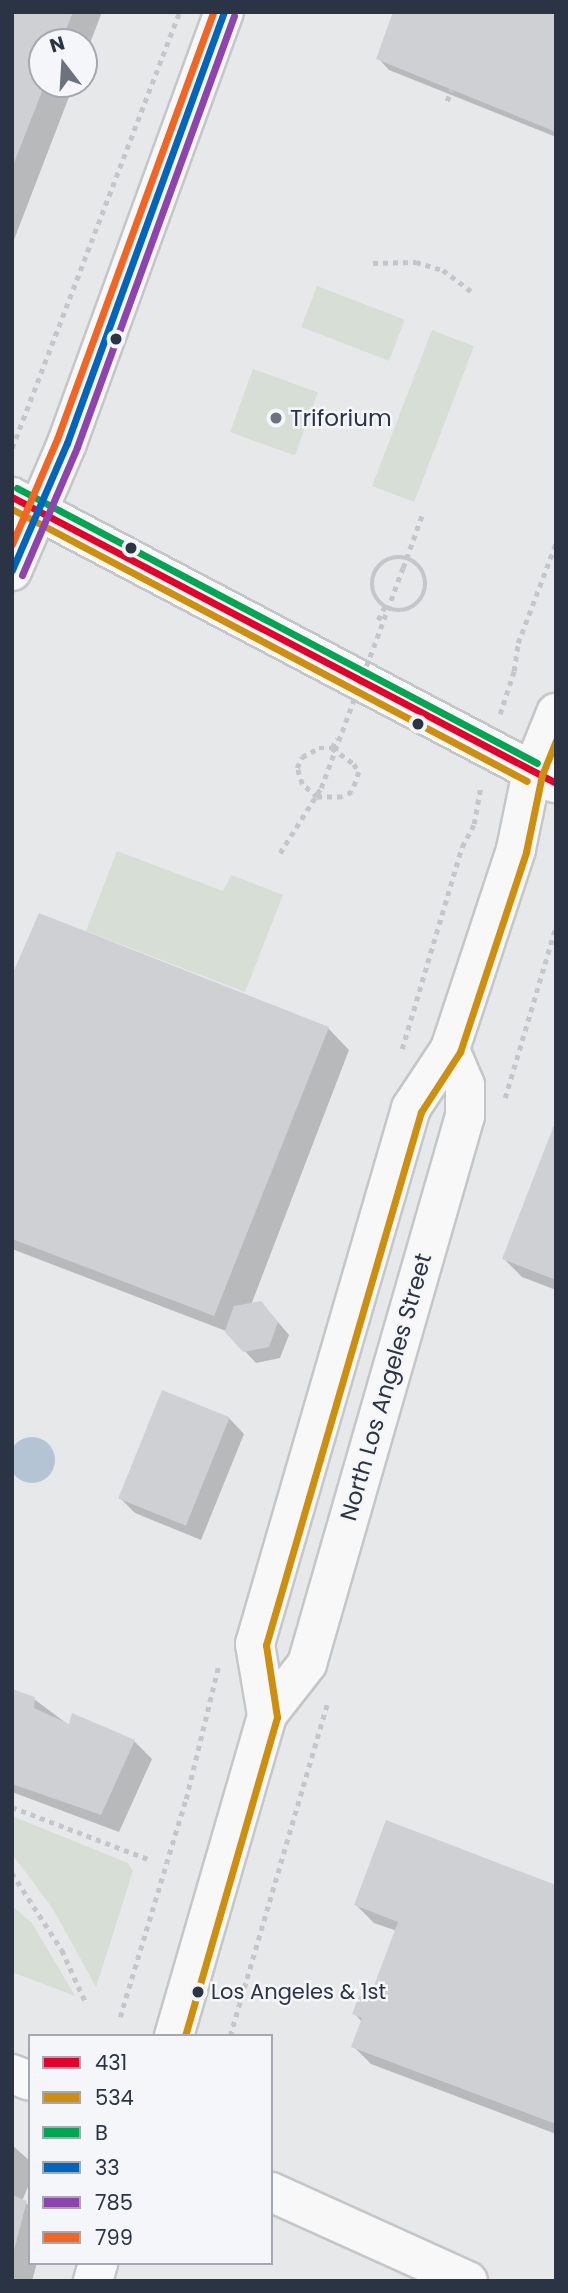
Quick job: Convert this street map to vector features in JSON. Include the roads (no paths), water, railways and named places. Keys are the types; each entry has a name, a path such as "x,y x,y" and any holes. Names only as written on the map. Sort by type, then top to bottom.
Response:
{"main road":[{"path":"12,571 25,504 67,443 224,12"},
{"path":"25,504 544,778"},
{"name":"North Los Angeles Street","path":"267,1715 255,1644 411,1108 450,1049 516,849 544,778 556,713"},
{"name":"North Los Angeles Street","path":"175,2034 267,1715 307,1664 464,1116 465,1085 450,1049"},
{"path":"273,2193 468,2281"}],"water":[{"path":"32,1437 49,1443 55,1460 49,1477 32,1483 15,1477 9,1460 15,1443"}],"place":[{"name":"Triforium","path":"276,418"},
{"name":"Los Angeles & 1st","path":"198,1992"}]}
